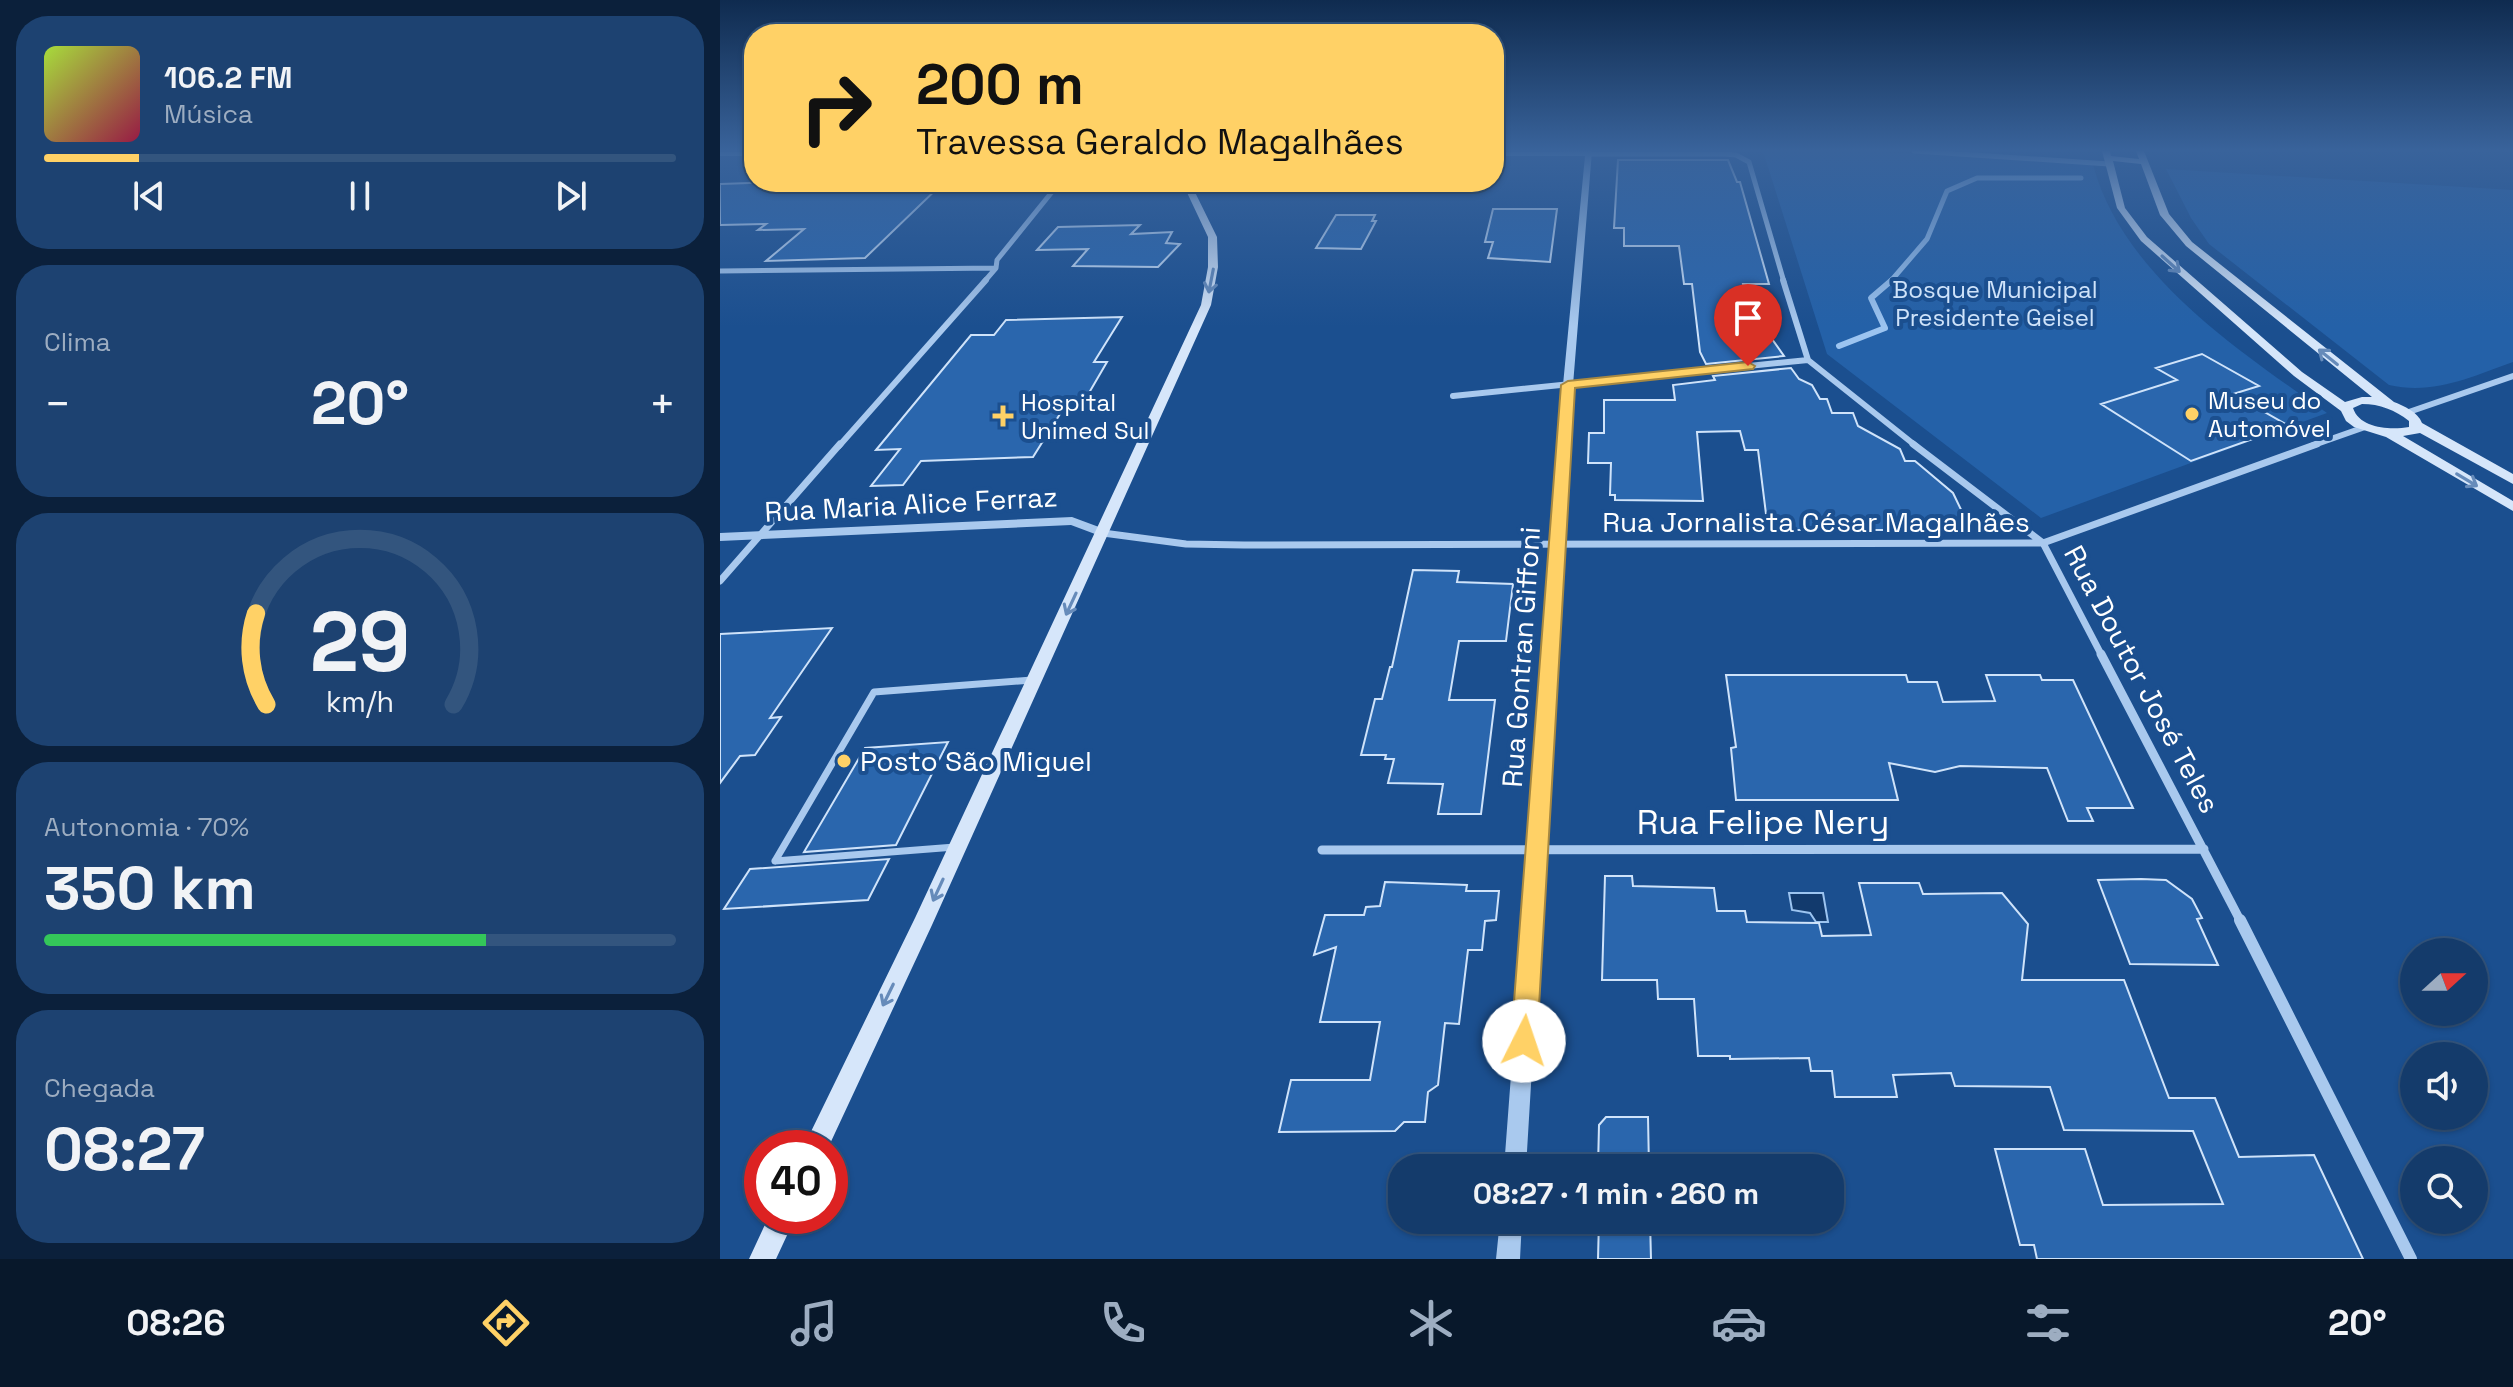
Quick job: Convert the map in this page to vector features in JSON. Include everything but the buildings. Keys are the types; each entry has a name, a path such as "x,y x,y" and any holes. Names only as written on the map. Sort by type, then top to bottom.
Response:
{"main road":[{"path":"824,1130 1035,680 1206,305 1214,269 1210,228 1199,210"},
{"path":"2122,210 2144,239 2298,374 2346,409 2350,418 2365,427 2391,434 2513,507"},
{"path":"2163,210 2189,244 2390,405 2406,413 2417,426 2513,480"},
{"path":"2346,409 2349,403 2360,401 2390,405"},
{"path":"2391,434 2410,433 2417,426"},
{"path":"762,1259 774,1234"}],"street":[{"path":"720,581 996,268 997,260 1038,210"},
{"name":"Rua Gontran Giffoni","path":"1516,1154 1568,385 1583,210"},
{"path":"1453,396 1808,360 1764,210"},
{"path":"720,271 996,268"},
{"name":"Rua Doutor José Teles","path":"1808,360 1838,387 2043,543 2204,849 2411,1259"},
{"path":"2406,413 2513,376"},
{"name":"Rua Jornalista César Magalhães","path":"1103,533 1186,544 1559,546 2043,543 2365,427"},
{"name":"Rua Maria Alice Ferraz","path":"720,537 1072,521 1103,533"},
{"name":"Rua Felipe Nery","path":"1322,850 2204,849"},
{"path":"1508,1259 1510,1234"}],"lane":[{"path":"958,846 775,861 874,692 1035,680"}],"green space":[{"name":"Bosque Municipal Presidente Geisel","path":"1782,210 2111,210 2130,241 2188,307 2257,363 2327,413 2041,518 1827,354"},
{"path":"2187,210 2513,210 2513,362 2437,386 2389,385 2209,244"}],"shaded area":[{"path":"1789,893 1823,893 1828,922 1816,922 1810,913 1792,910"}],"waterway":[{"path":"1891,281 1927,239 1939,210"},
{"path":"1839,346 1885,328 1871,298 1891,281"}],"place":[{"name":"Museu do Automóvel","path":"2192,414"},
{"name":"Hospital Unimed Sul","path":"1003,416"},
{"name":"Posto São Miguel","path":"844,761"}],"route":[{"path":"1524,1041 1568,385 1748,366"}]}
